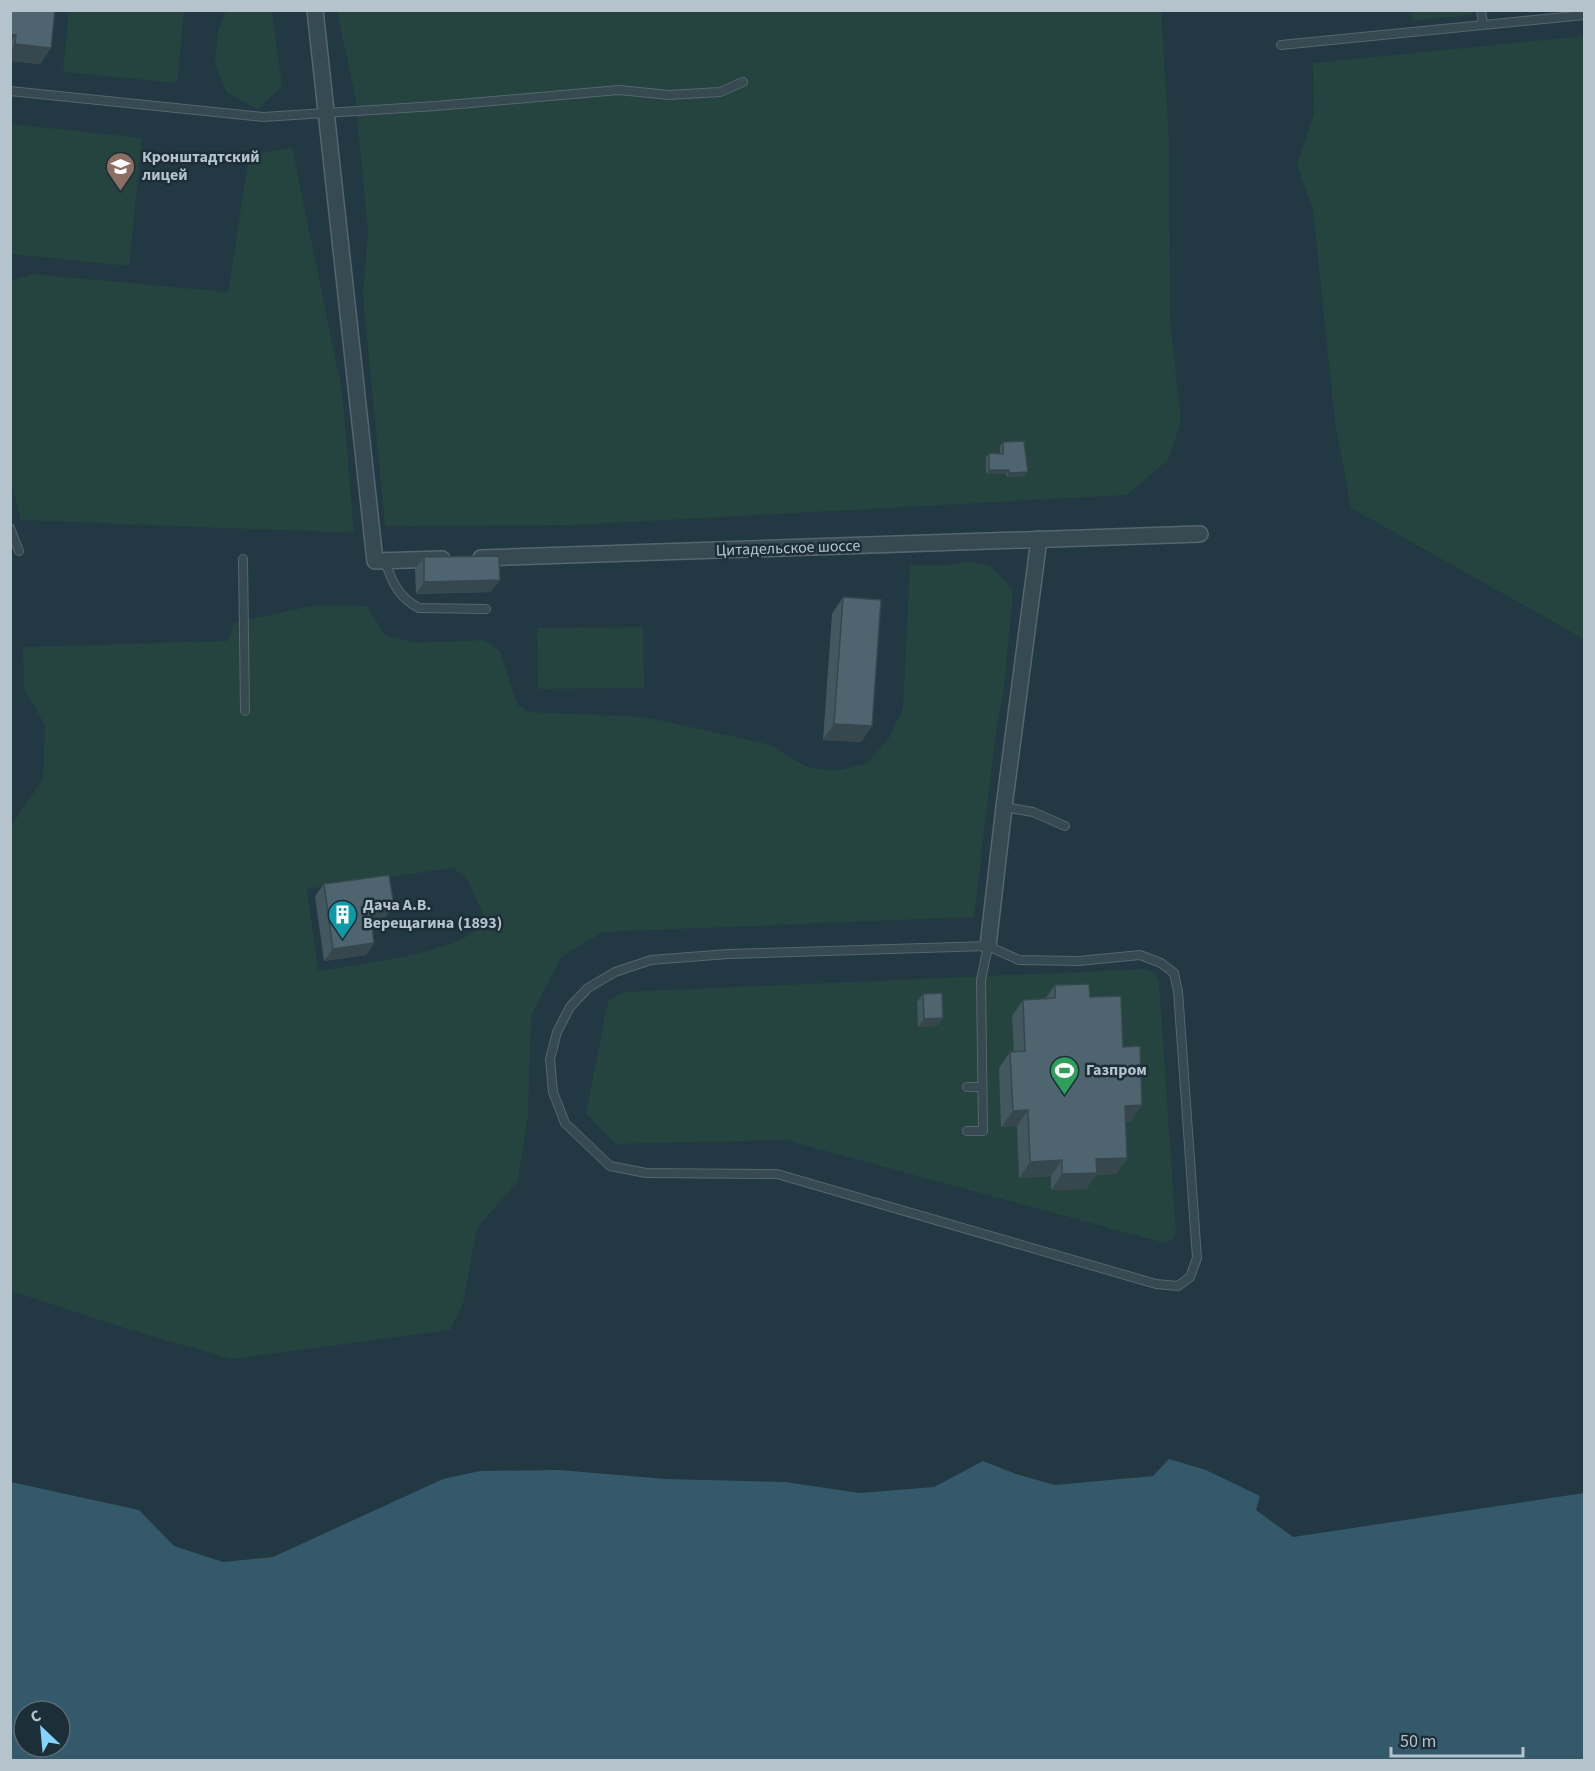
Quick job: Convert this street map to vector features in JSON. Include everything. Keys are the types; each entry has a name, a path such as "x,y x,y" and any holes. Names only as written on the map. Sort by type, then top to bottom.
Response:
{"street":[{"path":"315,10 380,561"},
{"name":"Цитадельское шоссе","path":"380,561 1200,534"},
{"path":"988,946 1039,539"}],"lane":[{"path":"1481,10 1483,24"},
{"path":"1281,45 1584,15"},
{"path":"10,91 263,117 328,114 619,90 669,95 720,92 743,82"},
{"path":"10,528 19,551"},
{"path":"243,559 245,711"},
{"path":"380,561 395,588 410,603 419,608 486,609"},
{"path":"1004,807 1033,812 1065,826"},
{"path":"988,946 1019,960 1079,961 1140,955 1161,963 1174,973 1178,992 1197,1258 1190,1277 1178,1286 1156,1284 777,1174 646,1173 610,1166 565,1123 553,1092 550,1059 557,1032 570,1008 588,988 615,972 651,960 728,954 988,946"},
{"path":"968,1131 983,1131 981,980 988,946"},
{"path":"967,1087 982,1087"}],"green space":[{"path":"69,11 184,11 177,83 63,72"},
{"path":"226,11 272,11 282,86 258,109 227,93 215,64 218,31"},
{"path":"337,11 1161,11 1169,141 1170,320 1181,421 1168,460 1127,495 574,525 385,526 363,295 368,234 355,96"},
{"path":"1412,11 1471,11 1472,15 1412,21"},
{"path":"1584,36 1584,639 1351,508 1335,422 1313,210 1297,165 1314,114 1313,63"},
{"path":"11,124 142,138 129,266 11,254"},
{"path":"292,147 342,391 354,533 21,520 11,481 11,281 33,274 228,292 249,156"},
{"path":"969,562 990,565 1013,590 1004,689 996,731 974,917 603,932 561,957 531,1016 528,1115 518,1181 477,1228 463,1304 450,1330 232,1359 131,1330 11,1291 11,826 43,779 45,725 24,689 23,647 228,641 234,623 316,605 367,606 385,635 416,643 484,640 500,651 517,704 528,712 645,717 772,745 808,767 836,771 867,763 889,738 903,708 910,565","holes":["452,868 466,877 483,914 474,931 461,939 423,952 318,971 307,889"]},
{"path":"643,627 644,688 538,689 537,628"},
{"path":"1145,969 1155,972 1159,983 1176,1232 1172,1240 1164,1243 785,1140 615,1144 586,1113 608,1001 623,992"}],"water":[{"path":"1169,1459 1206,1470 1260,1496 1256,1510 1293,1537 1584,1493 1584,1760 11,1760 11,1482 139,1510 174,1546 223,1562 273,1557 443,1479 480,1471 559,1470 666,1479 785,1482 860,1493 934,1487 983,1461 1016,1474 1055,1485 1153,1476"}],"building":[{"path":"10,10 55,10 51,48 15,44 16,35 10,34"},
{"path":"1024,441 1028,472 1009,473 1009,470 989,470 989,453 1003,454 1003,442"},
{"path":"499,556 500,580 424,582 424,557"},
{"path":"843,597 881,600 872,726 834,724"},
{"name":"Дача А.В. Верещагина (1893)","path":"389,875 394,906 370,910 374,943 333,949 324,884"},
{"name":"Газпром","path":"1089,984 1090,997 1121,996 1123,1047 1140,1046 1142,1105 1125,1106 1127,1158 1096,1159 1097,1173 1062,1174 1062,1160 1030,1162 1028,1110 1013,1111 1010,1052 1025,1051 1023,1000 1055,998 1055,985"},
{"path":"942,993 943,1018 924,1019 923,994"}],"place":[{"name":"Кронштадтский лицей","path":"121,192"},
{"name":"Дача А.В. Верещагина (1893)","path":"342,940"},
{"name":"Газпром","path":"1065,1096"}]}
